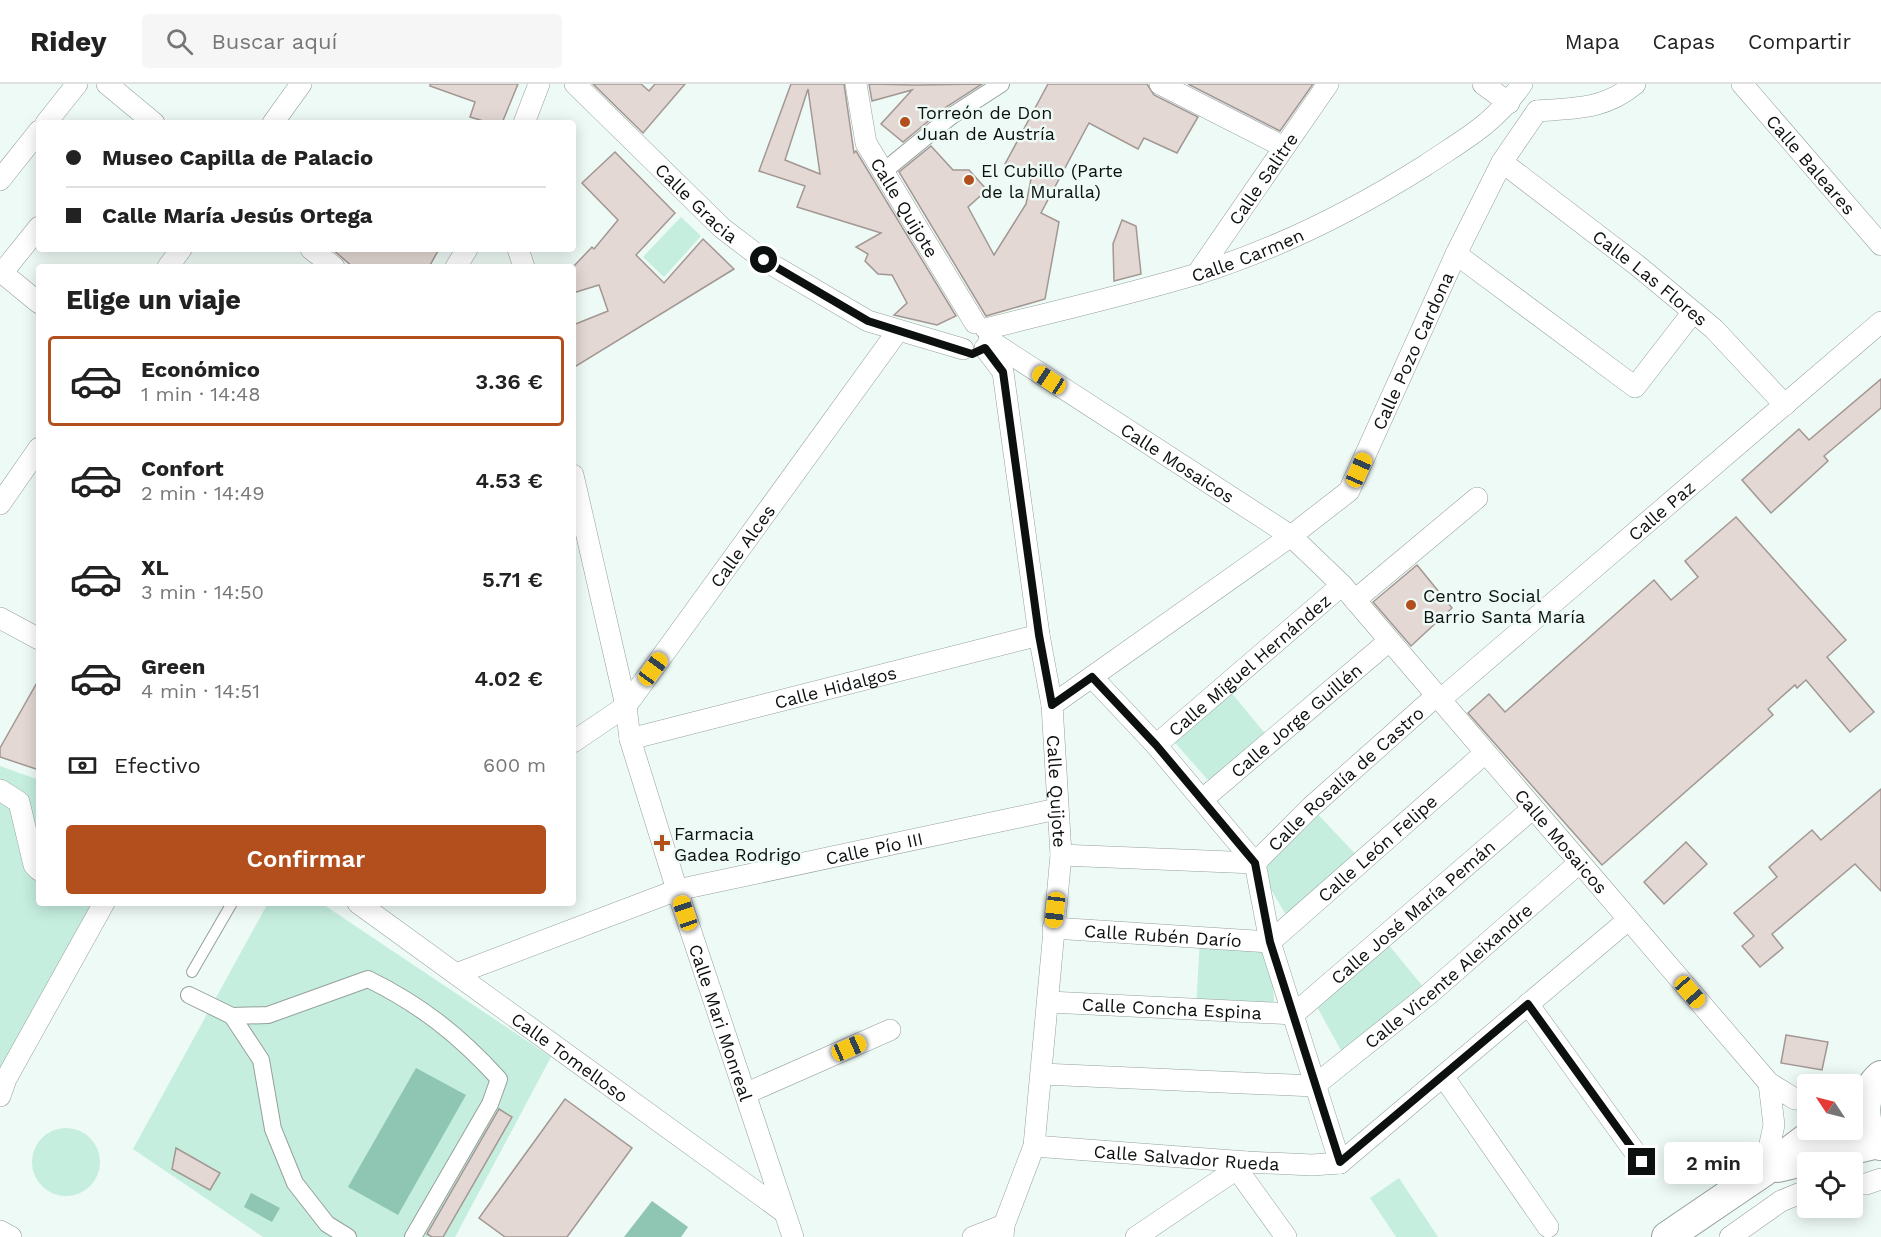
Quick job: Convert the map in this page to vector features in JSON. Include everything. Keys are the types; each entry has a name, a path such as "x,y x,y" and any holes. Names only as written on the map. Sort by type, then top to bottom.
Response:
{"main road":[{"path":"1764,1171 1880,1144 1868,1129 1863,1104"},
{"path":"1667,1237 1764,1171 1805,1140"}],"street":[{"path":"48,120 77,84"},
{"path":"106,84 130,115 145,120"},
{"path":"275,120 301,84"},
{"path":"525,120 539,84"},
{"name":"Calle Gracia","path":"575,84 722,228 764,260 816,293 868,321 897,332 976,337"},
{"name":"Calle Quijote","path":"856,84 866,143 884,171 976,337 1003,372 1039,635 1052,705 1061,855 1053,928 1049,1002 1034,1146 1004,1231"},
{"path":"884,171 950,117 1001,84"},
{"path":"1160,84 1284,147"},
{"name":"Calle Salitre","path":"1197,274 1328,84"},
{"path":"1483,84 1516,93 1537,111 1599,105 1624,93 1635,84"},
{"name":"Calle Baleares","path":"1742,84 1881,245"},
{"name":"Calle Carmen","path":"976,337 1197,274 1283,241 1386,190 1485,126 1516,93"},
{"name":"Calle Pozo Cardona","path":"1052,705 1291,536 1349,491 1456,254 1507,155 1537,111"},
{"name":"Calle Las Flores","path":"1485,126 1507,155 1714,329 1785,405"},
{"path":"0,180 36,135"},
{"path":"36,231 1,272 36,301"},
{"path":"315,252 330,264"},
{"path":"1456,254 1635,387 1693,312"},
{"name":"Calle Paz","path":"1438,697 1881,322"},
{"name":"Calle Alces","path":"576,740 626,706 897,332"},
{"name":"Calle Mosaicos","path":"976,337 1291,536 1349,593 1768,1083 1797,1099"},
{"path":"0,504 36,452"},
{"name":"Calle Mari Monreal","path":"576,488 626,706 630,739 677,891 747,1093 793,1237"},
{"path":"1349,593 1477,498"},
{"name":"Calle Miguel Hernández","path":"1156,745 1349,593"},
{"path":"0,618 36,637"},
{"name":"Calle Hidalgos","path":"630,739 1039,635"},
{"name":"Calle Jorge Guillén","path":"1203,799 1389,641"},
{"path":"1092,677 1156,745 1255,863 1270,942 1340,1162 1628,920"},
{"name":"Calle Rosalía de Castro","path":"1255,863 1311,807 1438,697"},
{"name":"Calle León Felipe","path":"1270,942 1485,753"},
{"path":"0,790 19,802 36,867"},
{"name":"Calle Pío III","path":"456,974 677,891 1057,809"},
{"name":"Calle José María Pemán","path":"1294,1014 1532,809"},
{"path":"1061,855 1255,863"},
{"name":"Calle Vicente Aleixandre","path":"1314,1086 1429,994 1579,863"},
{"path":"2,1087 99,906"},
{"name":"Calle Tomelloso","path":"362,906 784,1212"},
{"name":"Calle Rubén Darío","path":"1053,928 1270,942"},
{"path":"189,995 232,1016 268,1015 368,979 407,998 468,1045 499,1079 490,1104 413,1237"},
{"name":"Calle Concha Espina","path":"1049,1002 1294,1014"},
{"path":"1528,1004 1642,1162"},
{"path":"232,1016 261,1060 273,1129 295,1183 327,1224 348,1237"},
{"path":"747,1093 890,1030"},
{"path":"1042,1074 1314,1086"},
{"path":"1443,1076 1548,1227"},
{"path":"1764,1171 1774,1125 1768,1083"},
{"name":"Calle Salvador Rueda","path":"1034,1146 1242,1166 1312,1165 1340,1162"},
{"path":"1141,1236 1242,1166 1286,1237"},
{"path":"1863,1184 1881,1179"},
{"path":"1730,1237 1781,1201 1797,1194"},
{"path":"0,1231 11,1237"},
{"path":"973,1237 1004,1231"}],"lane":[{"path":"192,972 230,906"}],"shaded area":[{"path":"681,217 701,236 664,277 643,257"},
{"path":"1226,686 1272,742 1217,790 1169,736"},
{"path":"0,766 36,779 36,906 91,906 0,1070"},
{"path":"1311,807 1361,860 1291,923 1255,863"},
{"path":"266,906 325,906 551,1057 455,1237 263,1237 133,1149"},
{"path":"1200,938 1270,942 1275,1014 1196,1010"},
{"path":"1383,938 1429,994 1347,1061 1312,998"},
{"path":"416,1068 466,1095 398,1215 348,1187"},
{"path":"66,1128 79,1131 90,1138 97,1149 100,1162 97,1175 90,1186 79,1193 66,1196 53,1193 42,1186 35,1175 32,1162 35,1149 42,1138 53,1131"},
{"path":"1399,1178 1438,1237 1396,1237 1370,1198"},
{"path":"251,1193 280,1208 272,1222 244,1207"},
{"path":"652,1201 688,1227 681,1237 624,1237"}],"building":[{"path":"430,84 518,84 503,120 480,120 470,117 475,102 430,86"},
{"path":"593,84 641,84 649,91 655,84 685,84 643,133"},
{"path":"791,84 844,84 854,153 856,151 956,316 937,325 894,315 907,303 892,275 878,274 865,261 868,254 856,247 881,233 797,207 805,186 759,171","holes":["808,89 820,174 785,160"]},
{"path":"869,84 982,84 943,109 903,142 881,124 912,90 872,101"},
{"path":"1048,84 1147,84 1154,95 1198,117 1177,153 1144,138 1138,149 1089,123 1041,213 1059,222 1045,299 986,316 899,172 931,146 953,170 969,170 987,190 968,207 994,255 1026,204 1031,179 1005,164"},
{"path":"1188,84 1313,84 1280,131"},
{"path":"615,152 675,213 636,255 664,283 703,239 734,269 576,366 576,324 608,311 599,285 576,292 576,264 592,247 594,249 618,220 582,183"},
{"path":"1122,220 1136,226 1141,274 1114,281 1113,244"},
{"path":"336,252 437,252 431,264 350,264"},
{"path":"1881,379 1881,408 1824,456 1828,461 1771,513 1742,480 1799,429 1809,440"},
{"path":"1736,517 1846,640 1827,657 1874,712 1850,732 1806,680 1797,688 1795,685 1768,709 1773,715 1602,865 1468,713 1489,694 1505,712 1654,580 1671,600 1698,577 1685,561"},
{"name":"Centro Social Barrio Santa María","path":"1417,565 1452,608 1411,646 1373,602"},
{"path":"36,684 36,769 0,757 0,748"},
{"path":"1881,789 1881,891 1855,864 1772,934 1783,948 1760,967 1742,946 1754,936 1734,913 1777,877 1769,867 1812,830 1821,840"},
{"path":"1686,842 1707,864 1664,904 1644,882"},
{"path":"1786,1035 1828,1042 1822,1070 1781,1063"},
{"path":"565,1099 632,1148 567,1237 505,1237 479,1218"},
{"path":"499,1109 512,1117 443,1237 432,1237 427,1234"},
{"path":"176,1148 220,1173 210,1190 172,1169"}],"place":[{"name":"Torreón de Don Juan de Austría","path":"905,122"},
{"name":"El Cubillo (Parte de la Muralla)","path":"969,180"},
{"name":"Centro Social Barrio Santa María","path":"1411,605"},
{"name":"Farmacia Gadea Rodrigo","path":"662,843"}],"route":[{"path":"764,260 816,293 868,321 897,332 963,349 972,354 985,348 1003,372 1039,635 1052,705 1092,677 1156,745 1255,863 1270,942 1340,1162 1528,1004 1642,1162"}]}
